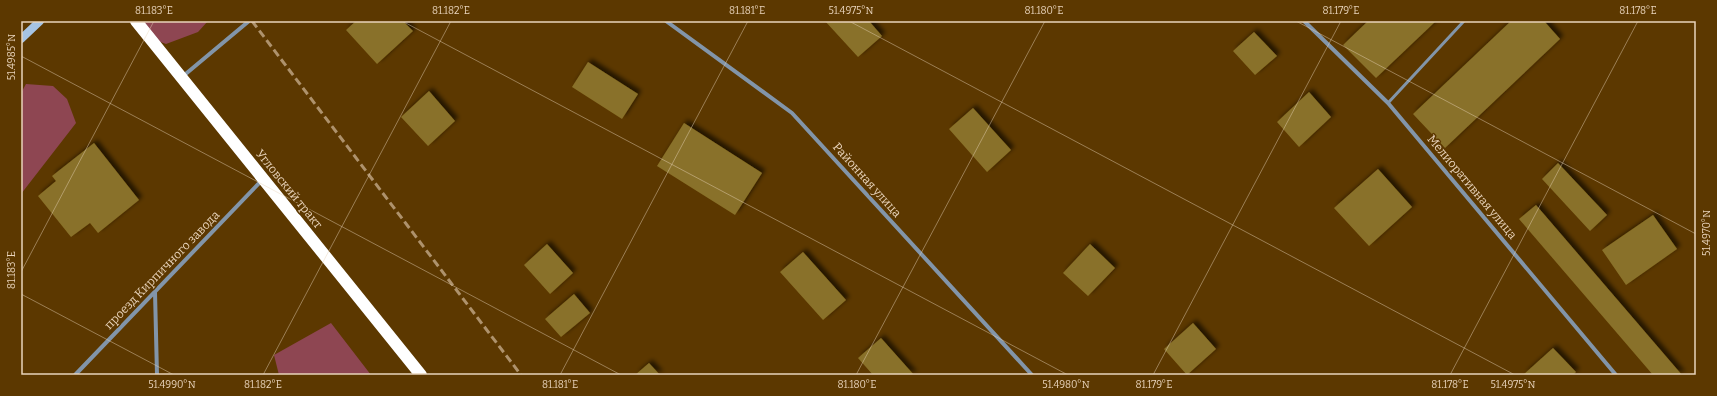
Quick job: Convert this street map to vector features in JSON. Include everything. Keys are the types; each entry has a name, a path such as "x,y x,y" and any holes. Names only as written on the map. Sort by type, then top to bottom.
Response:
{"highway":[{"name":"Угловский тракт","path":"136,21 422,375"}],"main road":[{"path":"21,40 40,21"}],"street":[{"path":"182,78 249,21"},
{"name":"Районная улица","path":"666,21 792,113 1032,375"},
{"name":"Мелиоративная улица","path":"1304,21 1388,103 1616,375"},
{"name":"проезд Кирпичного завода","path":"75,375 263,179"},
{"path":"155,292 157,375"}],"lane":[{"path":"1388,103 1464,21"}],"shaded area":[{"path":"143,21 208,21 198,32 166,44 158,41"},
{"path":"26,84 53,86 67,99 76,123 21,194 21,93"},
{"path":"331,323 371,375 279,375 274,355"}],"building":[{"path":"356,21 403,21 413,31 377,64 346,30"},
{"path":"825,21 869,21 882,36 858,57"},
{"path":"1368,21 1436,21 1376,78 1343,45"},
{"path":"1511,21 1544,21 1560,39 1445,148 1413,114"},
{"path":"1254,32 1277,56 1255,75 1233,51"},
{"path":"588,62 638,94 622,119 572,87"},
{"path":"429,91 455,121 428,146 401,117"},
{"path":"1309,92 1331,117 1299,147 1277,122"},
{"path":"973,108 1011,150 987,172 949,129"},
{"path":"684,123 762,173 735,215 657,166"},
{"path":"94,143 139,200 98,233 90,223 71,237 38,196 56,181 52,176"},
{"path":"1558,163 1607,215 1590,231 1542,179"},
{"path":"1378,169 1412,207 1369,246 1334,208"},
{"path":"1536,205 1682,375 1653,375 1519,219"},
{"path":"1653,215 1677,249 1626,285 1602,250"},
{"path":"547,244 573,273 550,294 524,265"},
{"path":"1090,244 1115,268 1088,296 1063,273"},
{"path":"803,252 846,300 823,320 780,272"},
{"path":"574,294 590,313 561,337 545,319"},
{"path":"1193,323 1216,349 1187,375 1164,349"},
{"path":"881,338 914,375 873,375 858,358"},
{"path":"1553,348 1576,372 1573,375 1523,375"},
{"path":"649,363 660,375 635,375"}],"railway":[{"path":"252,21 521,375"}]}
